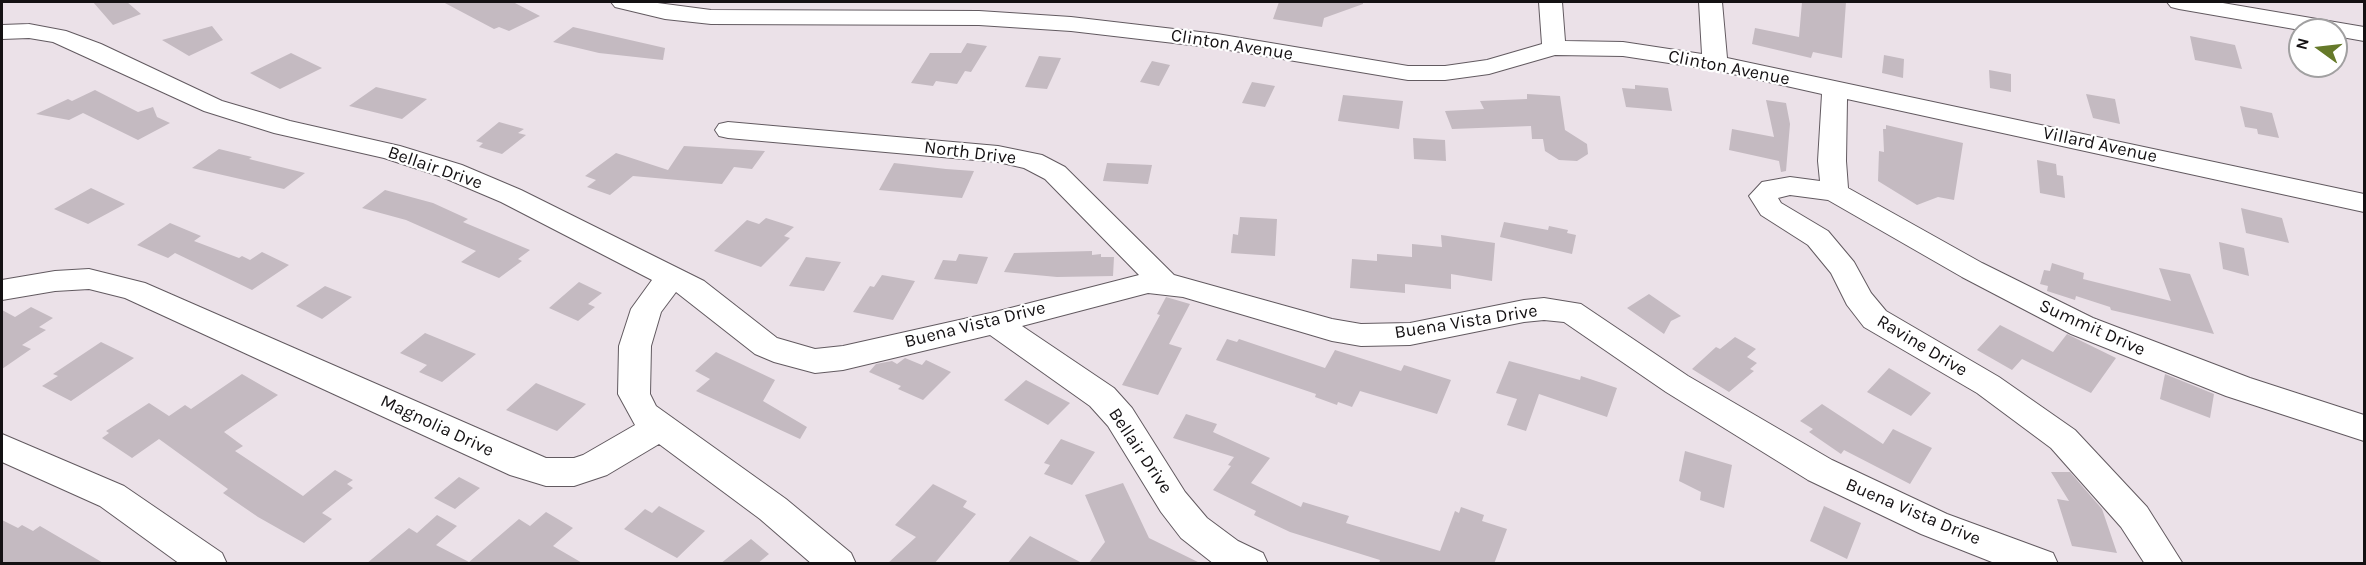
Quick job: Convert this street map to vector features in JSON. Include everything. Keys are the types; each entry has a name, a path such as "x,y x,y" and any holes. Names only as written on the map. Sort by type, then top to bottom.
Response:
{"street":[{"name":"Clinton Avenue","path":"623,2 665,12 711,17 979,18 1059,23 1217,41 1408,73 1445,73 1489,67 1554,48 1623,49 1715,63 1835,89"},
{"path":"1550,2 1554,48"},
{"path":"1711,2 1715,63"},
{"path":"2179,2 2288,22"},
{"path":"2282,2 2296,18"},
{"name":"Bellair Drive","path":"2,32 29,31 58,36 92,48 153,80 213,106 283,127 391,152 452,171 521,201 710,299 766,346 814,361 843,358"},
{"path":"2348,31 2364,34"},
{"path":"1835,89 1832,161 1835,192"},
{"name":"Villard Avenue","path":"1835,89 2364,203"},
{"name":"North Drive","path":"728,130 998,154 1032,161 1055,173 1165,283"},
{"name":"Ravine Drive","path":"1835,192 1790,186 1772,188 1763,196 1771,209 1818,238 1845,269 1858,298 1875,319 1988,386 2063,439 2134,517 2165,564"},
{"name":"Summit Drive","path":"1835,192 1972,270 2082,326 2238,387 2364,428"},
{"path":"670,278 646,309 635,346 634,394 644,414 773,509 838,564"},
{"name":"Magnolia Drive","path":"2,290 55,281 89,279 134,290 522,465 546,472 574,472 594,465 660,427"},
{"name":"Buena Vista Drive","path":"843,358 995,323 1130,286 1165,283 1332,330 1361,335 1410,334 1524,311 1545,309 1570,312 1677,384 1820,470 1902,511 2040,564"},
{"name":"Bellair Drive","path":"995,323 1102,397 1120,417 1173,502 1194,528 1225,552 1250,564"},
{"path":"2,447 112,496 209,564"}],"building":[{"path":"93,2 127,2 141,14 113,25"},
{"path":"443,2 513,2 540,16 509,31 499,27 494,29"},
{"path":"1279,2 1363,2 1363,4 1324,18 1322,27 1273,19"},
{"path":"1802,2 1846,2 1842,58 1813,52 1811,58 1752,44 1755,28 1799,37"},
{"path":"212,26 223,40 189,56 162,40"},
{"path":"573,27 665,48 663,60 599,53 553,42"},
{"path":"2190,36 2235,45 2242,69 2195,60"},
{"path":"967,43 987,46 971,72 965,71 957,84 936,81 933,86 911,83 930,53 961,53"},
{"path":"291,53 322,68 280,89 250,73"},
{"path":"1884,55 1904,59 1903,78 1882,73"},
{"path":"1039,56 1061,58 1047,89 1025,87"},
{"path":"1152,61 1170,65 1159,86 1140,82"},
{"path":"1989,70 2011,74 2011,92 1990,88"},
{"path":"1252,82 1275,86 1265,107 1242,103"},
{"path":"1635,85 1668,88 1672,111 1626,107 1622,88 1635,89"},
{"path":"376,87 427,99 402,119 349,106"},
{"path":"95,90 138,112 153,107 157,117 170,123 138,140 83,113 69,120 36,114 68,99 72,101"},
{"path":"1527,94 1560,96 1565,130 1587,144 1588,154 1577,161 1559,160 1545,151 1543,139 1532,139 1531,126 1452,129 1445,111 1484,109 1480,101 1527,99"},
{"path":"2086,94 2115,99 2120,124 2093,118"},
{"path":"1343,95 1403,101 1399,129 1338,121"},
{"path":"1766,100 1786,103 1790,124 1786,171 1781,172 1779,161 1729,150 1732,129 1774,137"},
{"path":"2240,106 2272,113 2279,138 2258,134 2257,129 2245,127"},
{"path":"499,122 524,129 518,133 526,135 502,154 479,147 483,143 476,141"},
{"path":"1886,125 1963,143 1954,200 1938,197 1917,205 1878,181 1879,151 1884,152 1883,129 1886,129"},
{"path":"1413,138 1445,140 1446,161 1414,159"},
{"path":"684,146 765,151 752,169 734,167 722,184 633,176 610,195 587,187 596,180 585,176 616,153 668,170"},
{"path":"219,149 305,173 284,189 192,168"},
{"path":"2037,160 2056,164 2057,175 2063,176 2065,198 2040,193"},
{"path":"894,163 974,171 962,198 879,190"},
{"path":"1107,163 1152,165 1148,184 1103,181"},
{"path":"91,188 125,204 88,224 54,209"},
{"path":"385,190 433,203 468,219 463,222 530,250 518,259 522,261 499,278 461,262 476,251 406,220 362,208"},
{"path":"2241,208 2282,218 2289,243 2246,233"},
{"path":"1240,217 1277,219 1275,256 1231,253 1233,234 1238,235"},
{"path":"766,218 794,227 784,236 790,238 761,267 714,251 747,220 759,224"},
{"path":"1504,222 1548,230 1549,226 1568,230 1567,233 1576,235 1572,254 1500,237"},
{"path":"170,223 201,236 194,241 239,258 242,256 250,260 262,252 289,265 252,290 175,253 168,258 137,245"},
{"path":"1441,235 1495,243 1492,281 1451,274 1451,289 1405,284 1405,293 1350,288 1352,259 1377,261 1377,254 1412,257 1412,244 1442,247"},
{"path":"2219,242 2244,248 2249,276 2223,269"},
{"path":"1092,251 1092,255 1101,254 1101,257 1114,257 1113,276 1057,277 1004,272 1014,253"},
{"path":"959,254 988,257 977,284 934,279 943,260 956,261"},
{"path":"806,257 841,262 824,291 789,286"},
{"path":"2052,263 2084,273 2083,279 2171,301 2159,268 2190,274 2214,334 2111,310 2110,307 2076,296 2075,300 2047,291 2048,286 2040,284 2044,270 2050,271"},
{"path":"882,275 915,281 893,320 853,312 870,286 874,287"},
{"path":"579,282 602,293 588,304 595,307 578,321 549,308"},
{"path":"325,286 352,297 322,319 296,306"},
{"path":"1649,294 1681,316 1671,321 1664,334 1627,308"},
{"path":"1166,297 1190,304 1169,344 1182,348 1158,395 1122,385 1160,315 1157,314"},
{"path":"31,307 53,318 39,327 46,330 22,345 31,349 2,369 2,310 15,317"},
{"path":"2000,325 2053,352 2067,334 2116,358 2091,393 2022,359 2012,370 1977,350"},
{"path":"425,333 476,354 442,382 419,372 427,365 400,353"},
{"path":"1735,337 1756,349 1747,357 1757,363 1750,369 1754,371 1729,392 1692,369 1716,347 1720,349"},
{"path":"1227,339 1237,342 1239,339 1325,368 1335,350 1401,371 1404,365 1451,380 1437,414 1360,391 1352,407 1338,402 1337,405 1315,397 1316,394 1216,360"},
{"path":"101,342 134,358 71,401 42,386 58,376 53,374"},
{"path":"716,352 775,380 763,401 807,427 800,439 696,391 710,379 695,371"},
{"path":"905,358 922,365 926,360 951,372 923,400 898,389 901,386 869,372 876,364 892,361 897,364"},
{"path":"1509,361 1580,380 1581,376 1617,388 1607,417 1539,394 1526,431 1507,425 1517,399 1496,393"},
{"path":"1889,368 1931,393 1911,416 1867,392"},
{"path":"242,374 278,395 224,432 243,446 235,451 303,496 335,470 353,480 347,484 353,488 322,513 332,519 304,543 258,517 223,493 228,489 159,439 132,458 102,438 109,433 106,431 149,403 169,416 185,405 191,409"},
{"path":"2165,374 2214,394 2210,418 2160,399"},
{"path":"1026,380 1070,403 1048,425 1004,400"},
{"path":"536,383 586,404 557,431 506,410"},
{"path":"1822,404 1883,444 1893,429 1932,448 1910,484 1844,450 1841,454 1809,432 1813,429 1800,421"},
{"path":"1186,414 1217,424 1213,432 1270,458 1251,483 1301,507 1303,502 1349,516 1346,523 1440,551 1455,511 1459,513 1461,507 1484,515 1482,521 1507,529 1494,564 1379,564 1380,560 1290,532 1254,515 1256,511 1213,490 1231,466 1228,465 1234,457 1173,438"},
{"path":"1061,439 1095,452 1072,485 1044,474 1050,465 1044,463"},
{"path":"1685,451 1732,465 1724,508 1700,500 1701,492 1679,481"},
{"path":"2051,472 2070,472 2102,509 2117,553 2072,546 2057,499 2069,501"},
{"path":"459,477 480,488 455,509 434,498"},
{"path":"1123,483 1149,538 1202,564 1088,564 1105,542 1085,495"},
{"path":"933,484 967,501 963,507 976,514 934,564 887,564 916,537 895,525"},
{"path":"659,506 705,531 677,558 624,529 645,509 652,513"},
{"path":"1824,506 1861,523 1847,559 1810,541"},
{"path":"546,512 573,528 553,546 584,564 366,564 409,528 417,533 437,515 457,526 436,545 469,562 519,519 530,526"},
{"path":"2,520 18,528 22,525 33,531 40,526 105,564 2,564"},
{"path":"1030,536 1084,564 1007,564"},
{"path":"751,539 769,554 757,564 720,564"}]}
